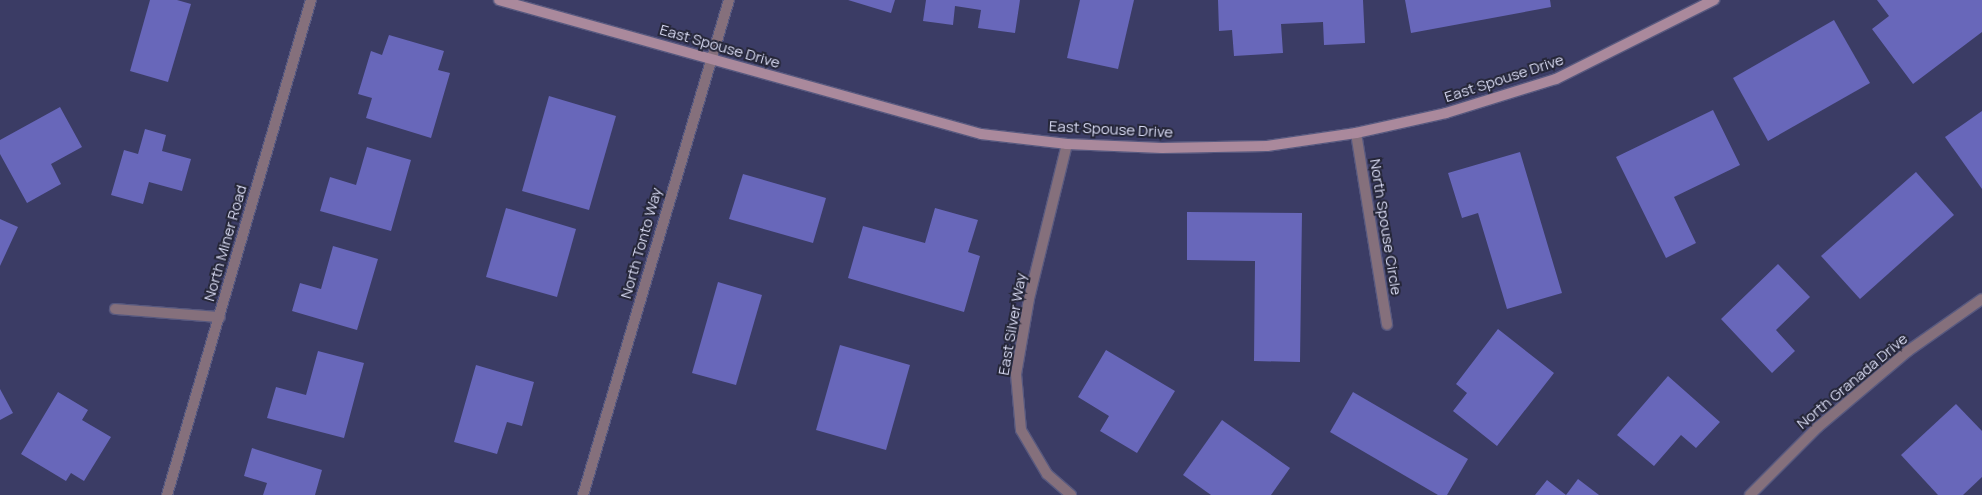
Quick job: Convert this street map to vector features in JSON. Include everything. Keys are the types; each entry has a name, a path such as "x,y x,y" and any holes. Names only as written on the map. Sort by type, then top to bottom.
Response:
{"main road":[{"name":"East Spouse Drive","path":"499,0 981,134 1067,144 1162,148 1267,146 1356,133 1446,113 1556,80 1714,0"}],"street":[{"name":"North Miner Road","path":"168,495 311,0"},
{"name":"North Tonto Way","path":"583,495 728,0"},
{"name":"North Spouse Circle","path":"1356,133 1387,324"},
{"name":"East Silver Way","path":"1067,144 1029,300 1016,374 1021,430 1047,474 1071,495"},
{"name":"North Granada Drive","path":"1750,495 1818,427 1908,351 1982,299"},
{"path":"115,309 220,316"}],"building":[{"path":"150,0 177,0 191,4 168,82 130,71"},
{"path":"848,0 895,0 891,13"},
{"path":"926,0 1020,0 1015,33 978,28 981,10 955,6 953,25 923,21"},
{"path":"1080,0 1134,0 1118,69 1067,58"},
{"path":"1218,0 1363,0 1365,43 1324,45 1323,22 1281,24 1283,53 1234,56 1232,30 1219,31"},
{"path":"1405,0 1550,0 1551,7 1411,33"},
{"path":"1877,0 1982,0 1982,32 1913,84 1872,29 1889,16"},
{"path":"1834,20 1870,83 1768,141 1733,78"},
{"path":"389,35 444,51 438,70 450,73 431,138 366,118 372,98 358,94 371,51 382,55"},
{"path":"549,96 616,116 589,210 522,191"},
{"path":"60,107 82,147 51,164 61,184 27,203 0,154 0,140"},
{"path":"1713,110 1740,165 1674,197 1696,243 1666,258 1616,157"},
{"path":"1982,111 1982,189 1945,137"},
{"path":"145,129 166,135 162,151 191,159 182,191 149,182 143,204 111,195 124,150 138,154"},
{"path":"367,147 411,160 391,231 320,211 330,177 356,185"},
{"path":"1520,152 1562,293 1507,309 1478,213 1462,218 1448,173"},
{"path":"1916,172 1954,215 1860,299 1821,256"},
{"path":"743,174 826,198 813,243 729,219"},
{"path":"506,208 576,229 557,297 486,277"},
{"path":"935,208 978,220 968,252 980,256 964,312 848,278 863,226 925,243"},
{"path":"1187,212 1302,213 1300,362 1254,361 1255,261 1187,260"},
{"path":"0,219 18,227 0,266"},
{"path":"333,246 378,259 357,330 292,311 300,283 321,289"},
{"path":"1778,264 1810,297 1776,330 1795,351 1772,373 1721,319"},
{"path":"718,282 762,295 736,385 692,373"},
{"path":"1498,329 1554,373 1497,446 1453,411 1467,393 1456,384"},
{"path":"840,345 910,365 886,450 816,430"},
{"path":"1106,350 1175,391 1137,453 1100,431 1109,416 1078,397"},
{"path":"318,351 364,363 344,438 267,418 276,387 306,395"},
{"path":"476,365 534,382 522,426 507,422 497,454 454,442"},
{"path":"1668,376 1720,422 1696,448 1681,435 1654,466 1617,435"},
{"path":"0,389 13,413 0,420"},
{"path":"58,392 88,410 82,420 111,437 84,481 71,473 66,481 21,454"},
{"path":"1353,392 1468,459 1447,495 1438,495 1330,432"},
{"path":"1956,404 1982,431 1982,477 1963,495 1938,495 1901,455"},
{"path":"1222,420 1290,468 1271,495 1211,495 1183,475"},
{"path":"252,448 322,470 315,495 263,495 267,483 244,476"},
{"path":"1578,479 1599,495 1566,495"},
{"path":"1547,480 1566,495 1535,495"}]}
